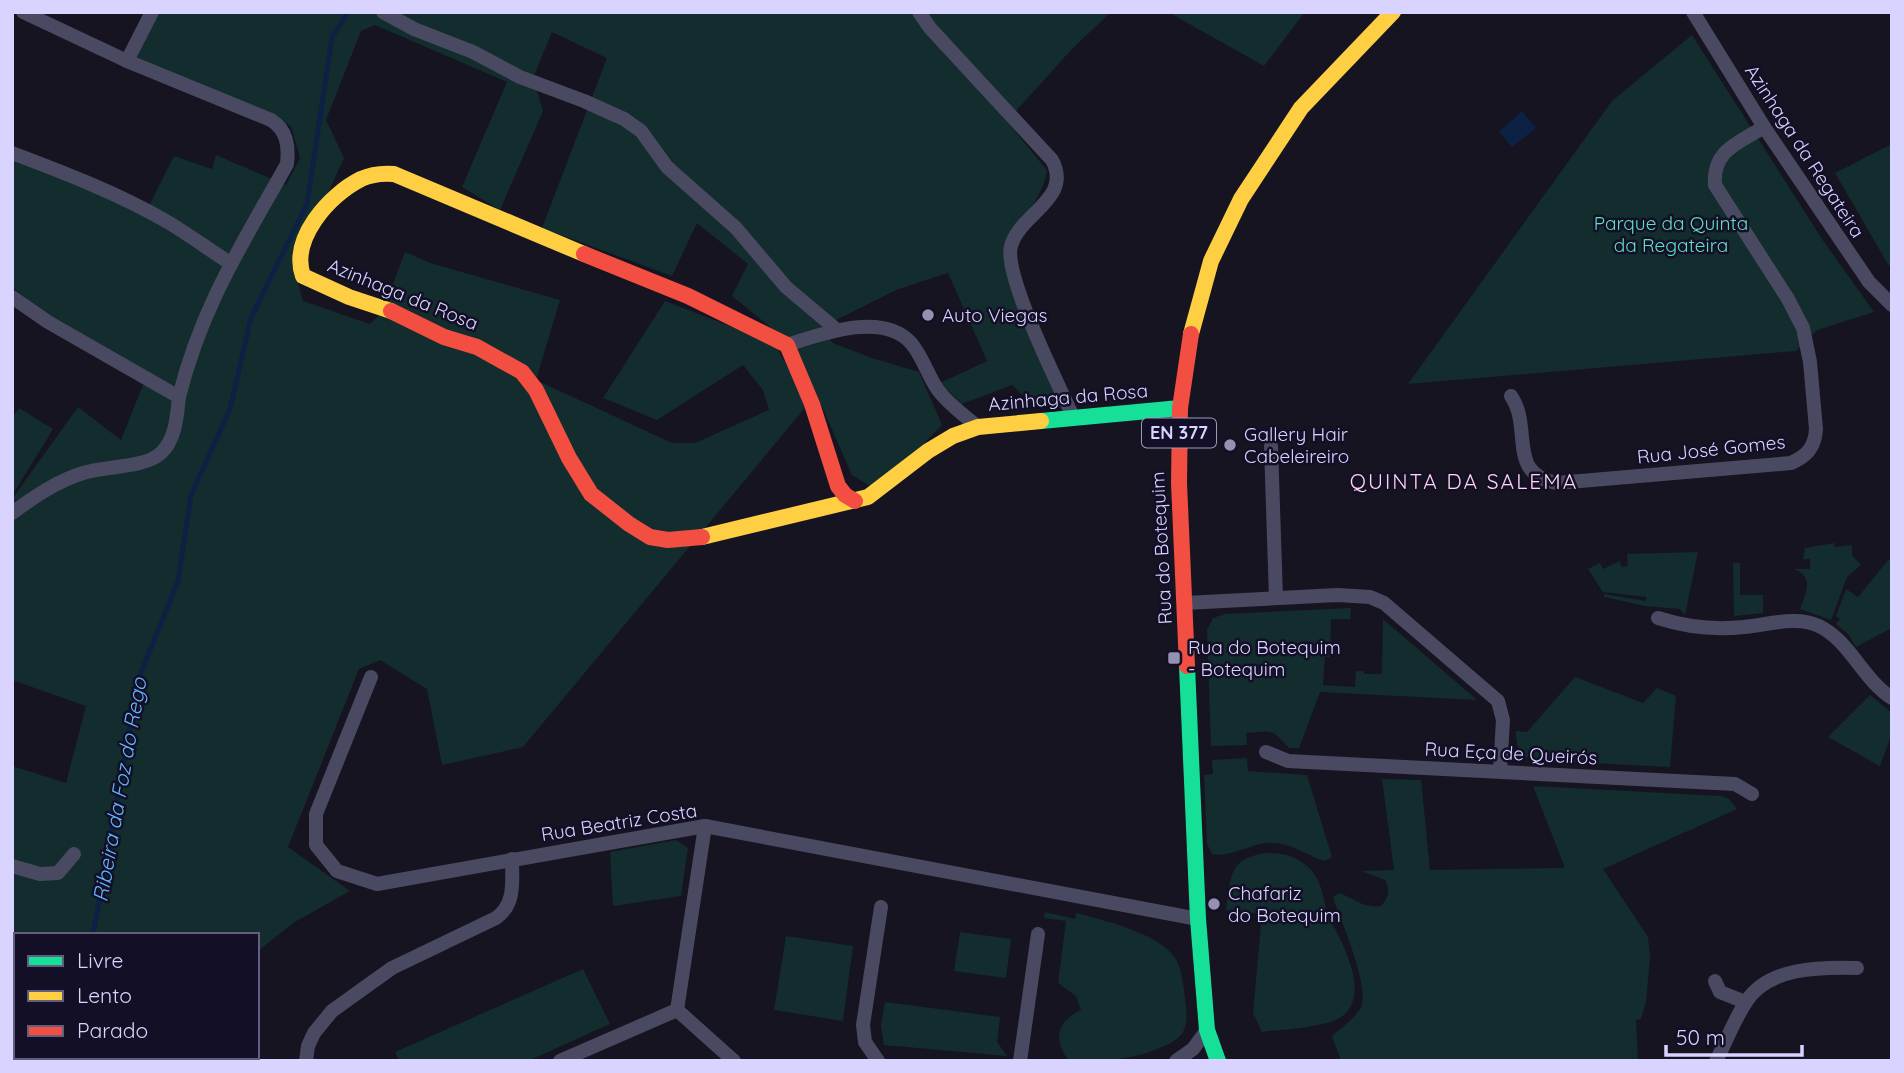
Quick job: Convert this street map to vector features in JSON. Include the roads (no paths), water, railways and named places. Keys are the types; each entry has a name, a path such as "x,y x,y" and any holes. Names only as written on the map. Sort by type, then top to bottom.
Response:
{"street":[{"path":"12,513 61,481 105,467 140,463 155,458 163,451 170,440 198,332 230,263 287,164 288,153 284,132 280,125 271,120 127,61 23,12"},
{"path":"127,61 152,12"},
{"path":"383,12 414,29 473,52 520,77 624,119 641,131 667,167 736,228 786,287 837,330"},
{"path":"919,12 930,28 1052,160 1057,169 1056,187 1011,245 1011,264 1016,287 1073,418"},
{"name":"Rua do Botequim","path":"1218,1061 1208,1030 1198,919 1179,484 1180,408 1191,331 1201,291 1222,235 1241,199 1300,108 1393,12"},
{"name":"Azinhaga da Regateira","path":"1693,12 1764,127 1869,282 1892,304"},
{"name":"Rua José Gomes","path":"1511,396 1520,416 1527,466 1544,481 1557,483 1790,463 1803,457 1811,449 1816,429 1810,362 1803,328 1788,299 1715,185 1714,171 1718,160 1725,152 1764,127"},
{"path":"12,153 61,171 131,203 167,222 230,263"},
{"name":"Azinhaga da Rosa","path":"788,345 688,296 394,174 382,173 363,178 348,187 318,215 300,249 299,270 303,275 349,297 392,311 444,337 477,347 522,372 536,390 569,458 591,494 650,537 668,540 692,539 868,497 928,451 953,436 978,427 1180,408"},
{"path":"12,298 48,322 179,397"},
{"path":"855,501 845,495 838,486 812,404 788,345 837,330 865,327 886,328 901,334 918,352 937,388 950,404 978,427"},
{"path":"1271,446 1276,598"},
{"path":"1185,603 1337,595 1370,597 1395,611 1498,701 1503,720 1500,771"},
{"path":"1658,618 1681,625 1721,628 1791,621 1817,625 1839,641 1877,686 1892,698"},
{"name":"Rua Beatriz Costa","path":"371,677 316,814 316,845 337,871 377,884 705,826 1198,919"},
{"name":"Rua Eça de Queirós","path":"1266,752 1288,761 1735,784 1752,794"},
{"path":"677,1010 705,826"},
{"path":"12,866 40,874 58,873 74,854"},
{"path":"306,1061 314,1032 332,1011 392,968 496,918 503,912 512,893 512,859"},
{"path":"877,1061 865,1042 863,1025 881,907"},
{"path":"1020,1061 1038,934"},
{"path":"1716,1061 1745,1002 1762,986 1798,971 1828,967 1857,968"},
{"path":"1714,981 1720,992 1745,1002"},
{"path":"560,1061 677,1010"},
{"path":"677,1010 734,1061"},
{"path":"1176,1061 1193,1049 1208,1030"}],"water":[{"path":"1522,111 1536,128 1512,147 1499,132"}],"waterway":[{"name":"Ribeira da Foz do Rego","path":"93,933 139,677 178,581 191,495 230,409 251,318 307,204 332,37 348,12"}],"place":[{"name":"Auto Viegas","path":"928,315"},
{"name":"Gallery Hair Cabeleireiro","path":"1230,445"},
{"name":"Rua do Botequim - Botequim","path":"1174,658"},
{"name":"Chafariz do Botequim","path":"1214,904"}],"district":[{"name":"QUINTA DA SALEMA","path":"1464,482"}],"park label":[{"name":"Parque da Quinta da Regateira","path":"1671,234"}]}
